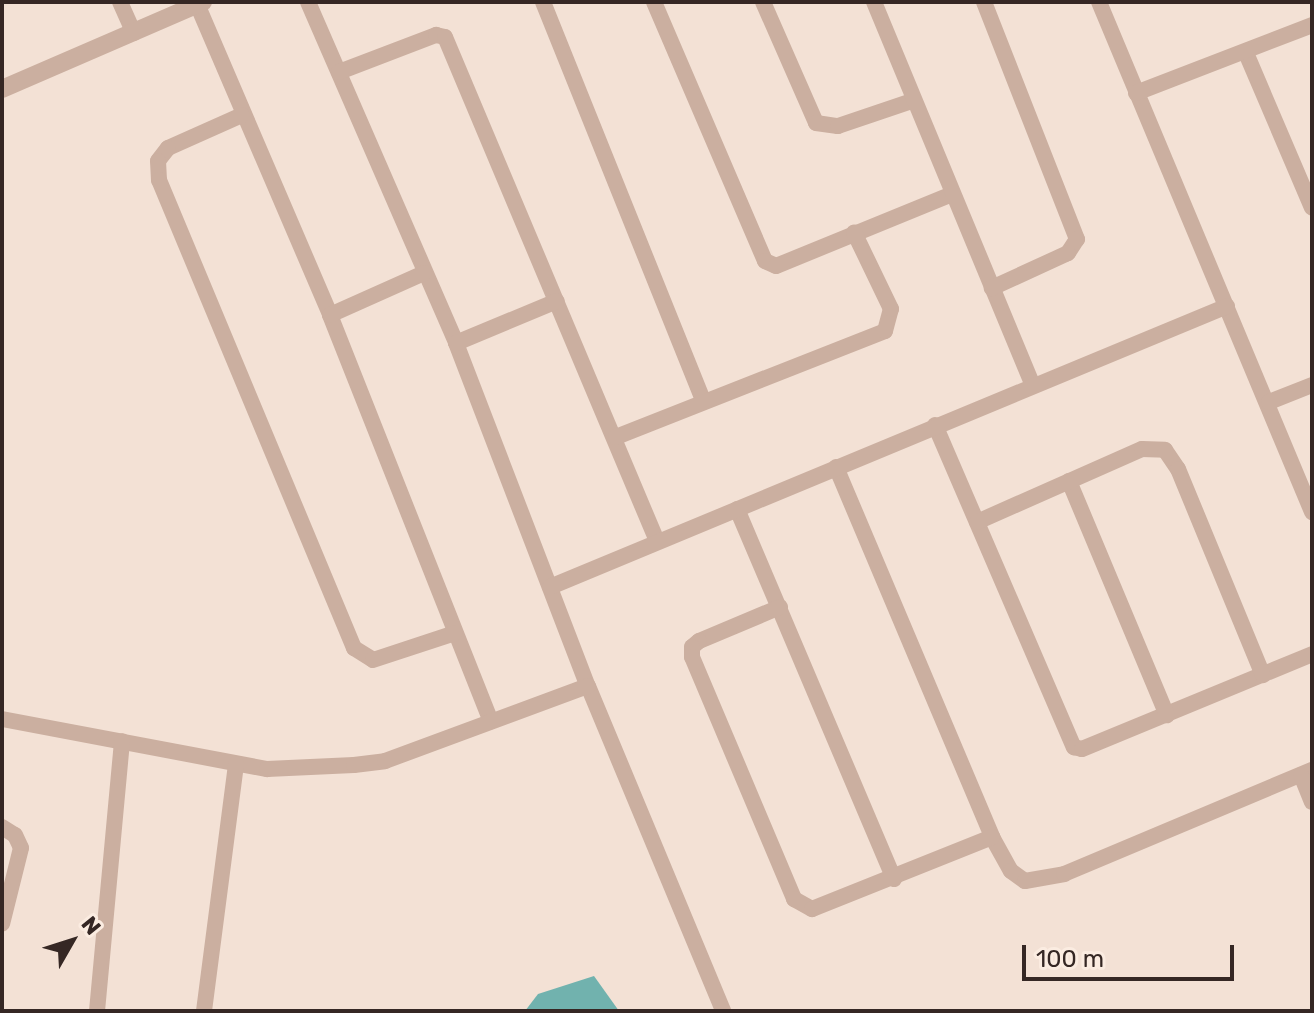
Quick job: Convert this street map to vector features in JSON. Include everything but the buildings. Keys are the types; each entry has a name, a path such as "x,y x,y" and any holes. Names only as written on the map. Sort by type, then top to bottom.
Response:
{"street":[{"path":"120,2 134,33"},
{"path":"308,2 456,343 588,686 723,1011"},
{"path":"543,2 703,401"},
{"path":"654,2 765,261 776,266 950,195"},
{"path":"763,2 816,123 838,126 912,101"},
{"path":"874,2 950,195 1032,384"},
{"path":"984,2 1077,239 1068,253 992,288"},
{"path":"1099,2 1311,506"},
{"path":"2,89 200,3 242,115 330,315 491,721"},
{"path":"1136,93 1312,25"},
{"path":"339,72 436,35 445,37 616,437 657,541"},
{"path":"1246,53 1312,208"},
{"path":"242,115 168,148 158,161 159,180 354,648 373,660 455,633"},
{"path":"616,437 885,331 891,309 854,232"},
{"path":"330,315 424,273"},
{"path":"456,343 557,301"},
{"path":"550,587 1032,384 1227,306"},
{"path":"1269,402 1312,385"},
{"path":"935,425 1068,741 1082,749 1312,654"},
{"path":"977,522 1142,449 1165,450 1178,469 1263,675"},
{"path":"836,467 992,837 1011,871 1025,881 1041,880 1307,772 1312,802"},
{"path":"1069,481 1167,715"},
{"path":"737,509 894,879"},
{"path":"780,607 692,647 794,899 803,908 812,909 894,879 992,837"},
{"path":"2,719 267,769 385,761 588,686"},
{"path":"97,1011 122,741"},
{"path":"204,1011 236,764"},
{"path":"2,827 15,835 21,848 2,924"}],"water":[{"path":"594,976 619,1011 525,1011 538,994"}]}
